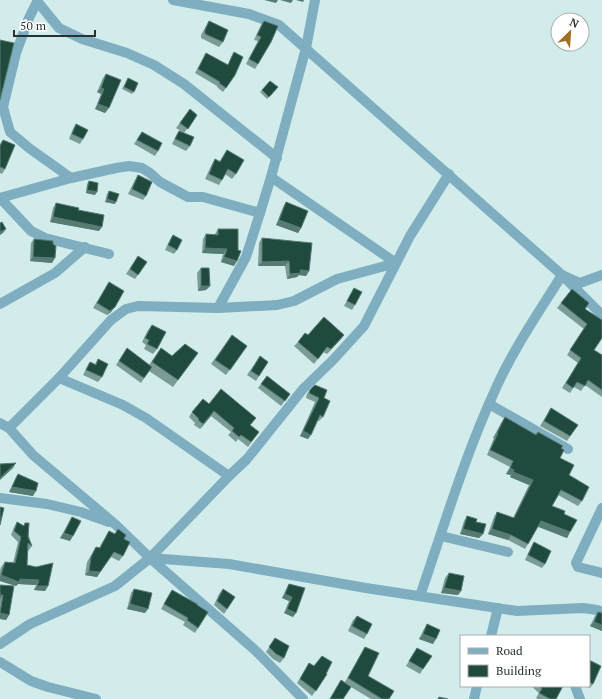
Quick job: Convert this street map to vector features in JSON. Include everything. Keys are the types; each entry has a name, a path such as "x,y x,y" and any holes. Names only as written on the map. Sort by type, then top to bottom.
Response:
{"street":[{"path":"173,0 249,14 280,25 562,275 602,315"},
{"path":"229,10 231,0"},
{"path":"218,308 246,257 260,213 277,158 306,48 315,0"},
{"path":"71,178 29,148 10,132 3,107 16,53 29,18 38,1 59,28 82,39 127,53 154,65 184,84 277,158"},
{"path":"109,254 45,238 31,231 0,198 71,178 129,166 142,168 160,182 188,197 204,197 260,213"},
{"path":"0,644 30,624 116,586 150,558 247,459 302,389 333,360 364,326 410,236 449,174"},
{"path":"271,177 396,263"},
{"path":"0,304 55,273 84,247"},
{"path":"303,699 256,651 150,558 116,525 33,456 4,426 59,378 111,320 126,309 138,306 218,308 277,305 294,301 337,280 396,263"},
{"path":"562,275 580,283 602,274"},
{"path":"420,596 470,447 489,404 512,355 562,275"},
{"path":"59,378 123,405 146,418 229,476"},
{"path":"489,404 568,449"},
{"path":"0,498 47,504 74,510 116,525"},
{"path":"602,508 576,563 578,567 602,572"},
{"path":"441,536 508,552"},
{"path":"150,558 229,564 517,611 583,608 602,612"},
{"path":"491,635 498,608"},
{"path":"0,662 31,681 48,687 96,699"},
{"path":"474,699 477,687"},
{"path":"575,687 580,699"}],"building":[{"path":"209,21 228,30 223,42 205,34"},
{"path":"264,21 278,26 271,42 258,64 249,59 261,37 257,35"},
{"path":"0,40 14,43 0,100"},
{"path":"234,52 243,57 235,75 226,88 219,83 220,82 198,69 206,53 228,65"},
{"path":"106,74 121,80 109,108 98,104 104,89 101,88"},
{"path":"128,78 138,83 134,92 124,87"},
{"path":"270,81 278,87 269,97 262,90"},
{"path":"190,109 197,115 188,129 180,123"},
{"path":"76,124 88,130 83,139 72,134"},
{"path":"179,131 194,137 190,146 175,139"},
{"path":"142,132 162,143 158,151 137,140"},
{"path":"3,140 15,145 5,169 0,167 0,146"},
{"path":"227,150 244,160 236,174 228,169 222,180 209,174 215,159 220,162"},
{"path":"138,175 152,182 146,196 132,189"},
{"path":"89,181 98,183 97,192 87,190"},
{"path":"109,191 119,194 116,202 107,199"},
{"path":"286,202 308,211 301,228 279,220"},
{"path":"56,203 79,208 78,210 104,215 102,227 53,217"},
{"path":"2,222 6,229 0,232 0,223"},
{"path":"218,229 238,229 238,250 241,251 237,261 224,257 227,249 205,248 206,234 218,235"},
{"path":"173,235 182,240 177,250 168,245"},
{"path":"262,238 312,243 309,271 300,270 301,273 290,274 289,261 262,262"},
{"path":"34,239 53,241 53,244 56,246 55,258 33,257"},
{"path":"138,256 147,262 138,275 130,269"},
{"path":"201,268 209,268 210,286 201,286"},
{"path":"109,282 124,291 115,307 110,311 97,303"},
{"path":"354,288 362,292 355,305 347,301"},
{"path":"572,289 589,303 585,309 602,320 602,338 594,350 602,355 602,390 588,380 585,386 577,382 573,388 566,383 581,358 570,350 587,324 561,303"},
{"path":"324,317 344,335 331,349 327,347 318,359 298,342 305,333 308,335"},
{"path":"152,325 166,332 157,349 147,344 149,340 145,338"},
{"path":"232,335 247,346 230,370 215,360"},
{"path":"185,344 198,353 178,380 152,362 161,348 172,356"},
{"path":"127,348 152,367 144,378 119,361"},
{"path":"260,356 268,362 259,376 251,371"},
{"path":"98,359 108,364 102,377 86,370 90,362 96,365"},
{"path":"267,376 290,394 285,401 261,384"},
{"path":"315,385 327,390 324,398 330,401 323,417 320,415 311,435 303,431 319,398 309,393"},
{"path":"221,389 256,418 250,425 259,432 251,442 241,435 239,437 232,431 234,428 214,411 203,424 192,412 203,399 209,404"},
{"path":"551,408 578,425 570,436 544,421"},
{"path":"505,417 536,435 538,432 563,446 561,448 564,450 560,458 574,465 569,475 589,487 582,501 561,490 552,506 565,511 564,514 577,520 570,532 541,521 528,544 511,535 492,529 497,512 514,518 533,480 513,472 514,470 510,468 513,461 490,450"},
{"path":"16,463 0,478 0,464"},
{"path":"18,474 38,483 36,491 12,487"},
{"path":"0,507 4,508 0,525"},
{"path":"467,516 477,519 476,522 486,524 483,534 463,529"},
{"path":"72,517 81,521 73,536 64,533"},
{"path":"17,522 24,526 25,523 29,523 28,537 32,546 28,543 27,565 36,567 53,563 48,586 37,586 39,580 20,579 19,582 1,575 5,562 15,563 21,537 14,531"},
{"path":"118,529 126,535 124,539 130,542 123,556 114,552 100,572 89,571 91,557 96,547 100,548 109,531 115,534"},
{"path":"534,542 551,551 545,564 528,555"},
{"path":"449,573 464,576 461,591 444,588"},
{"path":"289,584 305,588 296,613 287,609 292,597 285,594"},
{"path":"0,585 14,586 9,615 0,613 3,595 0,595"},
{"path":"134,589 152,593 148,609 130,604"},
{"path":"223,589 235,597 227,609 217,601"},
{"path":"172,590 208,612 198,628 187,620 188,618 164,604"},
{"path":"598,612 602,613 602,625 594,622"},
{"path":"357,616 372,624 367,634 352,626"},
{"path":"427,624 440,630 436,639 423,634"},
{"path":"275,638 289,646 284,658 276,654 269,647"},
{"path":"365,647 379,653 368,676 394,691 389,699 382,699 348,678"},
{"path":"417,648 432,656 423,669 409,661"},
{"path":"322,656 332,662 327,674 316,691 300,679 309,663 314,666"},
{"path":"590,660 601,666 593,684 590,682"},
{"path":"341,680 351,687 343,699 330,699"},
{"path":"540,687 562,687 556,699 550,699 539,693 542,689"}]}
